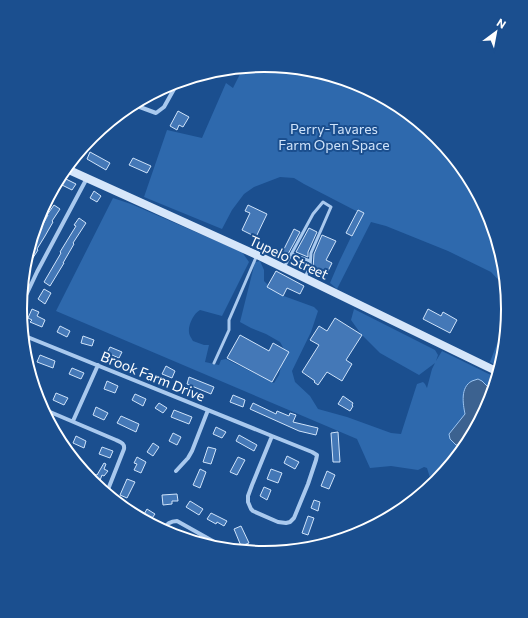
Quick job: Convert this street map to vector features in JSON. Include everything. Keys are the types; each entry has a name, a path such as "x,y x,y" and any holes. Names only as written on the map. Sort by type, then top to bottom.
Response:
{"main road":[{"name":"Tupelo Street","path":"71,171 257,255 493,370"}],"street":[{"path":"140,107 156,113 164,107 174,90"},
{"path":"28,291 87,178"},
{"name":"Brook Farm Drive","path":"29,338 312,452 316,455 316,460 308,484 294,518 290,522 284,524 253,511 248,502 248,496 272,436"},
{"path":"73,422 98,365"},
{"path":"176,471 188,458 192,451 208,410"},
{"path":"50,412 122,442 125,447 109,488"},
{"path":"167,525 177,521 210,539"}],"lane":[{"path":"283,268 313,214 323,202 331,207 311,253 310,267 305,278"},
{"path":"292,254 310,261"},
{"path":"214,363 229,330 229,320 257,255"}],"green space":[{"name":"Perry-Tavares Farm Open Space","path":"264,72 295,74 325,80 355,90 369,96 396,112 432,141 452,165 469,190 483,218 493,248 499,281 491,272 448,251 386,226 371,222 337,289 330,283 362,214 294,178 280,177 254,187 244,194 232,210 222,229 144,197 167,130 202,138 226,83 233,88 240,74"},
{"path":"113,198 131,204 242,252 249,262 222,316 200,310 189,326 190,336 193,341 204,345 209,345 205,362 219,365 221,360 226,359 274,383 279,375 285,351 280,342 240,322 255,262 260,261 264,270 264,281 272,289 281,295 314,307 318,311 311,332 292,371 295,382 310,396 318,409 347,417 391,433 401,434 417,384 423,382 427,388 435,363 419,375 380,353 361,334 351,320 354,309 435,350 438,355 436,361 442,351 491,375 483,400 469,428 452,453 430,478 427,468 424,467 418,470 391,466 370,468 357,439 56,311"},
{"path":"499,338 494,364 490,362"}],"shaded area":[{"path":"478,379 488,386 477,414 461,441 458,445 456,445 450,439 449,434 465,414 463,396 464,391 468,384"}],"building":[{"path":"178,111 189,117 183,127 179,125 177,130 170,126"},
{"path":"90,152 110,163 106,170 87,159"},
{"path":"133,158 151,166 147,173 129,165"},
{"path":"66,179 76,184 72,190 62,185"},
{"path":"94,191 101,196 97,202 90,198"},
{"path":"54,205 60,209 33,258 35,248 47,215"},
{"path":"248,205 267,214 256,237 242,230 250,213 245,211"},
{"path":"358,210 364,213 352,236 346,233"},
{"path":"79,218 86,223 73,243 74,244 64,263 50,286 44,282 76,226 74,225"},
{"path":"309,228 317,232 308,252 308,257 296,252"},
{"path":"294,229 300,232 287,256 282,253"},
{"path":"322,235 336,241 326,260 332,263 326,275 313,269 314,254"},
{"path":"276,271 304,286 300,294 287,288 283,296 267,287"},
{"path":"44,289 51,293 45,304 38,299"},
{"path":"32,309 39,312 37,316 45,320 42,327 30,322 32,320 28,318"},
{"path":"428,309 441,316 443,312 457,320 450,333 423,319"},
{"path":"335,318 362,335 346,360 352,364 342,381 327,372 318,385 314,382 315,381 302,372 319,345 310,340 319,326 327,331"},
{"path":"60,326 70,331 67,337 57,332"},
{"path":"240,335 269,351 273,343 289,352 272,382 227,358"},
{"path":"83,336 94,340 92,346 81,343"},
{"path":"110,347 122,352 119,358 107,353"},
{"path":"40,355 55,361 53,368 37,362"},
{"path":"166,366 175,371 172,378 162,374"},
{"path":"72,368 84,373 81,379 69,374"},
{"path":"189,377 214,387 211,394 187,384"},
{"path":"107,381 118,386 115,393 104,389"},
{"path":"56,393 68,398 64,405 53,400"},
{"path":"135,394 146,399 143,406 132,400"},
{"path":"233,395 245,400 243,407 230,402"},
{"path":"343,396 353,403 350,411 338,404"},
{"path":"159,403 167,408 163,413 155,408"},
{"path":"253,403 276,414 277,411 289,416 290,413 296,415 293,422 318,428 316,435 299,431 250,409"},
{"path":"96,407 108,413 104,420 93,415"},
{"path":"174,410 192,417 189,424 171,417"},
{"path":"121,416 139,424 136,432 117,423"},
{"path":"216,427 226,432 222,438 213,434"},
{"path":"338,432 340,462 333,462 331,433"},
{"path":"173,433 181,437 177,445 169,441"},
{"path":"239,435 257,445 254,451 236,441"},
{"path":"76,436 86,441 84,448 73,443"},
{"path":"153,443 159,447 153,456 147,452"},
{"path":"102,447 113,451 110,458 99,454"},
{"path":"208,447 216,449 211,464 203,462"},
{"path":"287,456 299,462 295,469 284,463"},
{"path":"137,457 146,462 141,473 134,470 137,464 134,463"},
{"path":"238,457 245,460 237,475 230,472"},
{"path":"104,463 106,464 104,469 108,471 104,476 102,475 100,480 94,474 97,475"},
{"path":"200,469 206,472 200,488 193,485"},
{"path":"271,469 282,473 278,483 267,479"},
{"path":"327,471 335,475 329,489 321,486"},
{"path":"127,479 135,482 127,498 120,495"},
{"path":"264,487 271,490 267,500 260,496"},
{"path":"177,494 178,501 172,501 172,504 163,505 162,495"},
{"path":"314,500 320,502 318,511 311,508"},
{"path":"190,501 203,509 199,515 186,507"},
{"path":"147,509 155,514 152,518 144,514"},
{"path":"211,513 227,521 224,526 207,519"},
{"path":"308,516 314,518 308,535 302,533"},
{"path":"241,526 249,543 240,544 234,529"}]}
